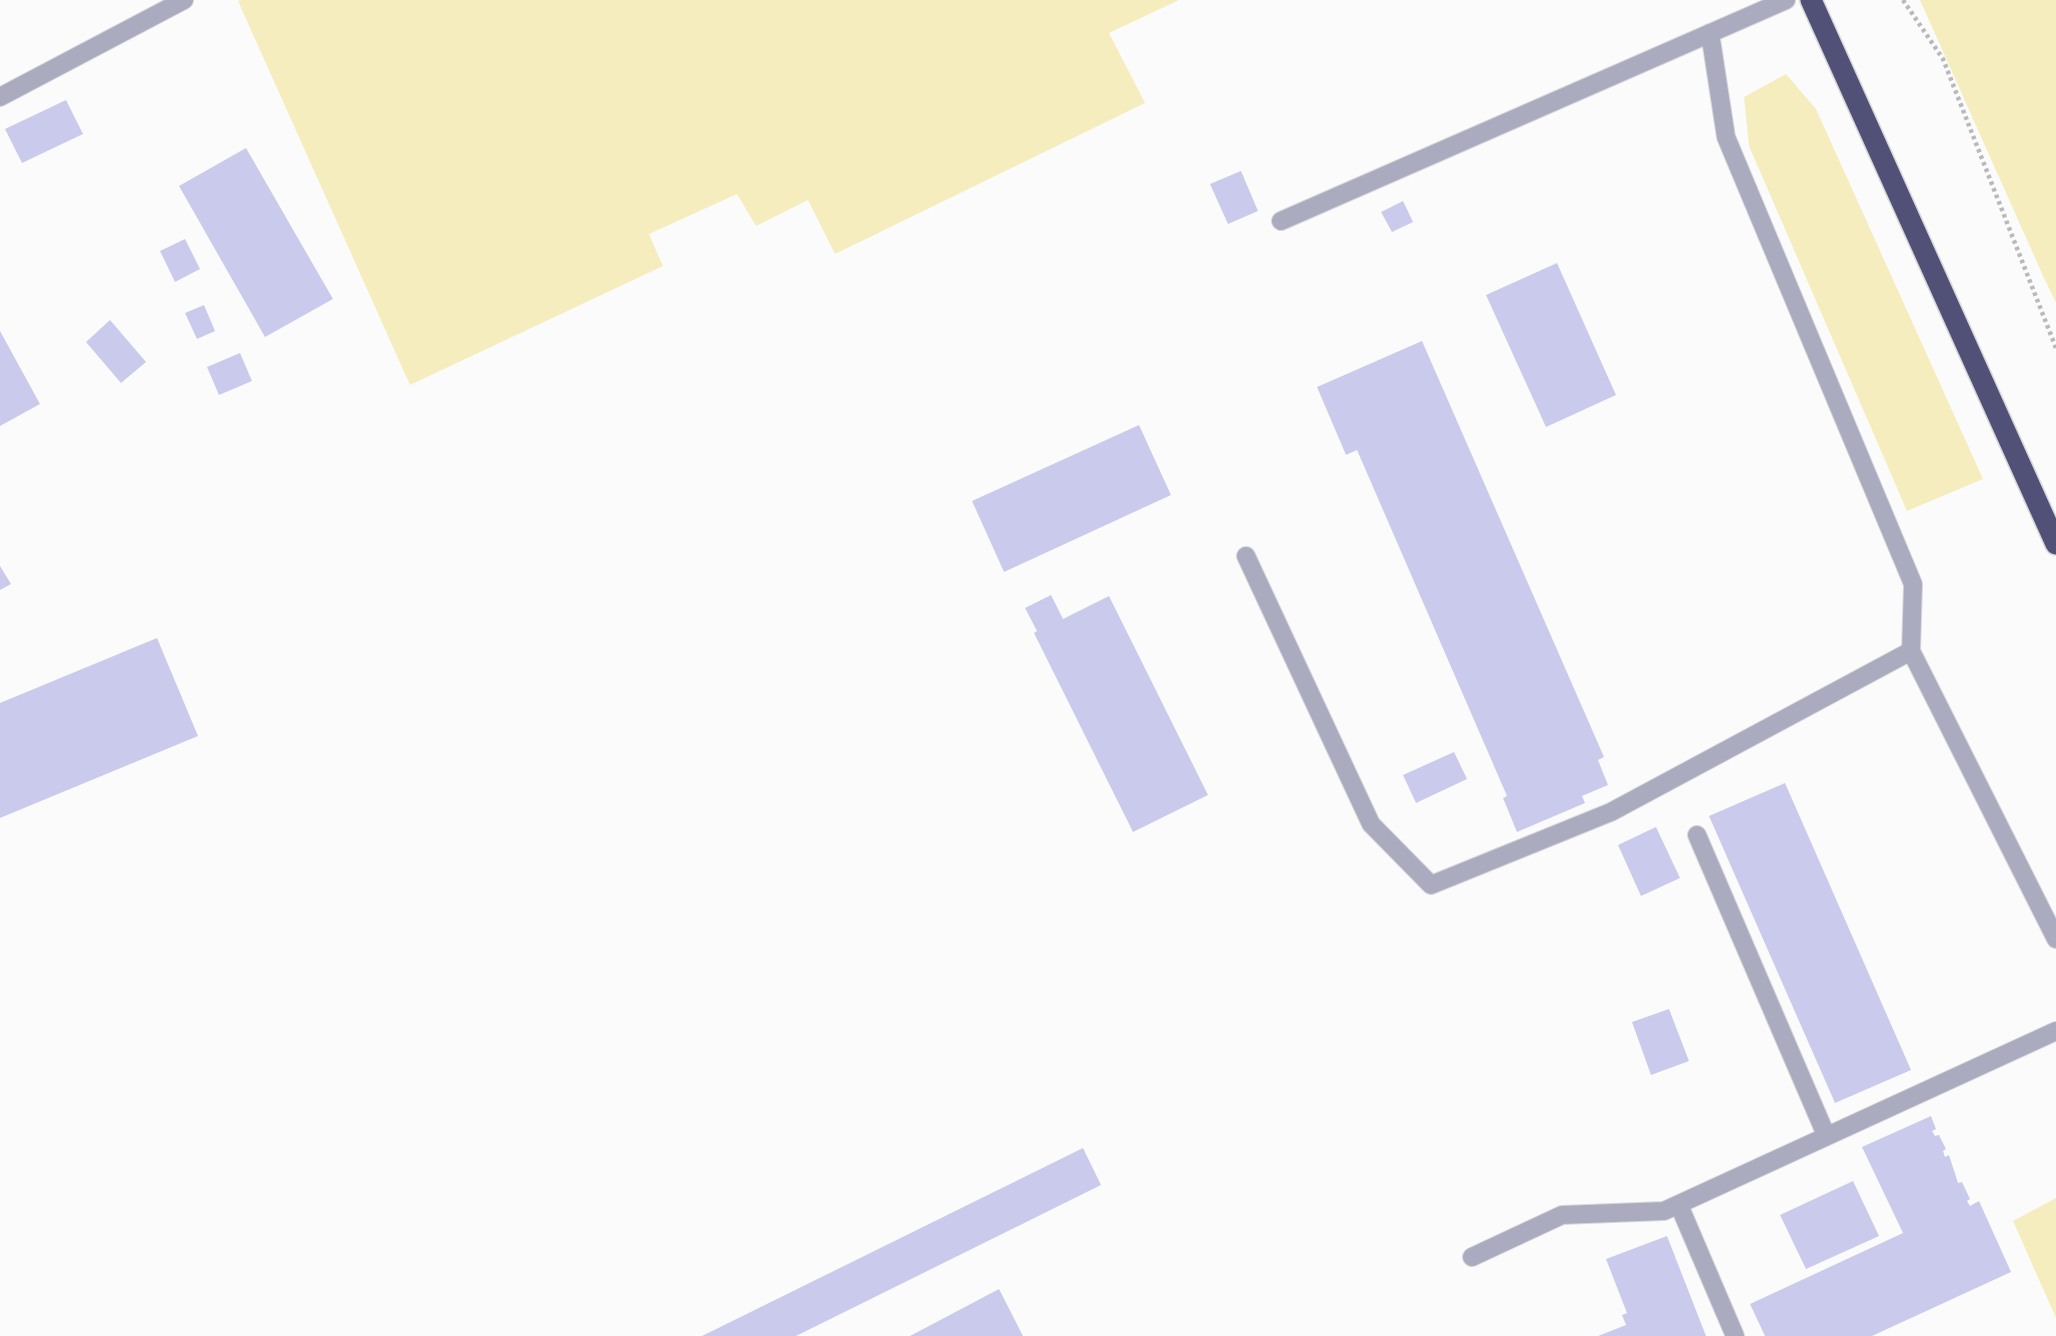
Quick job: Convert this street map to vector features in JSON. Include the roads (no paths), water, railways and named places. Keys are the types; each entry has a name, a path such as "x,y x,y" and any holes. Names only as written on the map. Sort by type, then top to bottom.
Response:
{"highway":[{"path":"1811,0 2056,544"}],"street":[{"path":"0,97 184,0"},
{"path":"1282,221 1786,0"},
{"path":"1710,33 1726,137 1913,584 1911,651 2056,940"},
{"path":"1246,556 1371,824 1430,885 1611,812 1911,651"},
{"path":"1697,835 1826,1135"},
{"path":"1472,1257 1562,1214 1664,1212 2056,1031"},
{"path":"1679,1205 1735,1336"}]}
